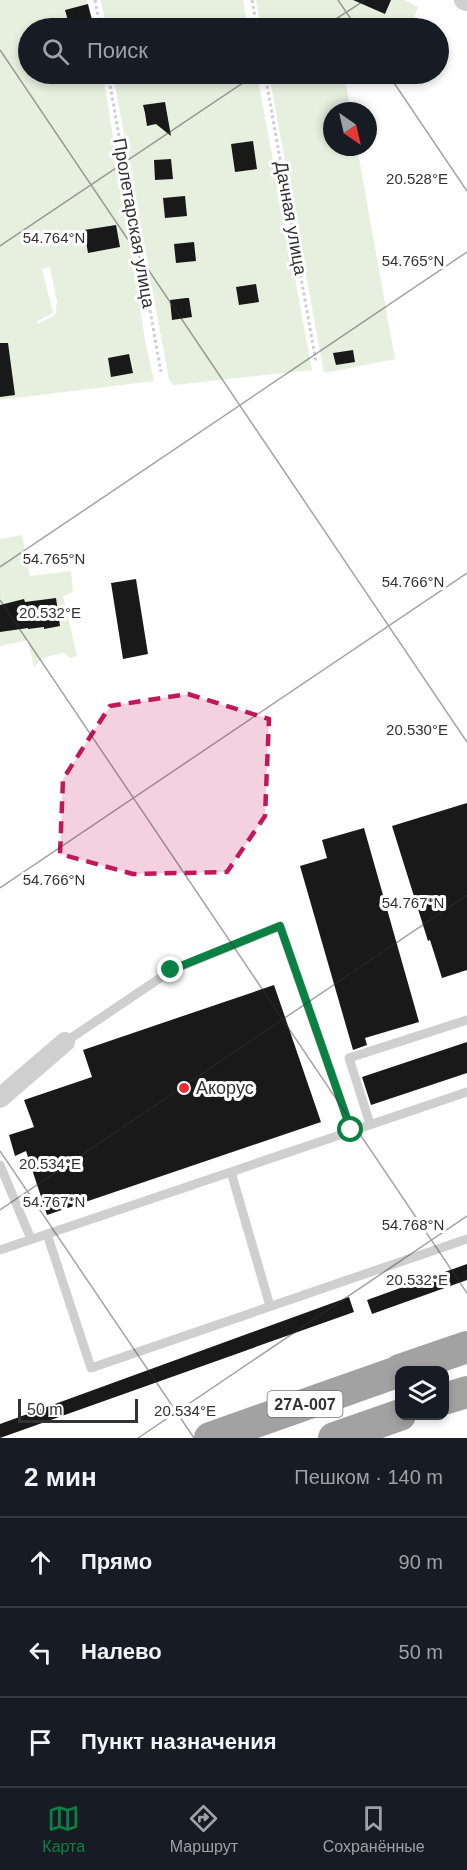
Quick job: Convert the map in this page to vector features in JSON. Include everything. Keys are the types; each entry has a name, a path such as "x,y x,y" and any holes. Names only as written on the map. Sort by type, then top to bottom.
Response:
{"highway":[{"name":"27А-007","path":"414,1366 467,1347"},
{"name":"27А-007","path":"210,1438 395,1373"},
{"path":"449,1398 467,1392"},
{"name":"27А-007","path":"334,1438 395,1416"}],"street":[{"path":"0,1098 65,1042"}],"lane":[{"path":"65,1042 171,970 280,926 351,1130"},
{"path":"370,1124 349,1058 467,1020"},
{"path":"0,1250 467,1092"},
{"path":"0,1165 31,1239"},
{"path":"231,1172 270,1306"},
{"path":"46,1234 91,1368 467,1239"}],"path":[{"path":"95,0 98,18"},
{"path":"252,0 255,18"},
{"name":"Пролетарская улица","path":"110,84 161,372"},
{"name":"Дачная улица","path":"267,84 316,362"}],"highlighted area":[{"path":"188,694 269,719 265,816 227,872 133,874 60,854 63,779 110,706"}],"green space":[{"path":"0,0 87,0 90,18 18,18 18,84 105,84 145,340 154,381 0,400","holes":["50,267 57,302 55,315 38,324 37,321 53,313 42,269"]},
{"path":"101,0 243,0 246,18 104,18"},
{"path":"256,0 404,0 418,7 414,18 259,18"},
{"path":"115,84 259,84 312,370 174,385 169,380"},
{"path":"271,84 346,84 349,102 323,102 323,156 359,156 395,359 324,373"},
{"path":"22,535 30,576 71,571 73,592 63,596 77,656 70,658 64,653 51,656 40,661 34,668 28,640 0,646 0,539"}],"building":[{"path":"353,0 391,0 385,14"},
{"path":"88,4 92,18 67,18 65,10"},
{"path":"165,102 171,136 156,124 147,126 143,105"},
{"path":"253,141 257,169 235,172 231,144"},
{"path":"171,159 173,179 155,180 154,160"},
{"path":"185,196 187,216 165,218 163,198"},
{"path":"116,225 120,247 88,253 84,230"},
{"path":"194,242 196,261 176,263 174,244"},
{"path":"256,284 259,302 239,305 236,287"},
{"path":"189,298 192,317 172,320 170,300"},
{"path":"0,343 8,343 15,395 0,397"},
{"path":"353,350 355,362 336,365 333,353"},
{"path":"129,354 133,373 111,377 108,358"},
{"path":"136,579 148,654 123,659 111,583"},
{"path":"56,598 60,626 0,632 0,605 24,599 25,602"},
{"path":"467,803 467,970 442,978 392,826"},
{"path":"364,828 419,1022 365,1038 367,1045 353,1050 300,866 327,858 322,840"},
{"name":"Акорус","path":"274,985 321,1122 47,1215 26,1151 15,1156 9,1135 34,1127 24,1100 92,1077 83,1050"},
{"path":"467,1042 467,1073 371,1105 362,1077"},
{"path":"467,1264 467,1280 372,1314 367,1300"},
{"path":"349,1297 354,1312 0,1438 0,1424"}],"place":[{"name":"Акорус","path":"184,1088"}],"route":[{"path":"171,970 280,926 351,1130"}]}
